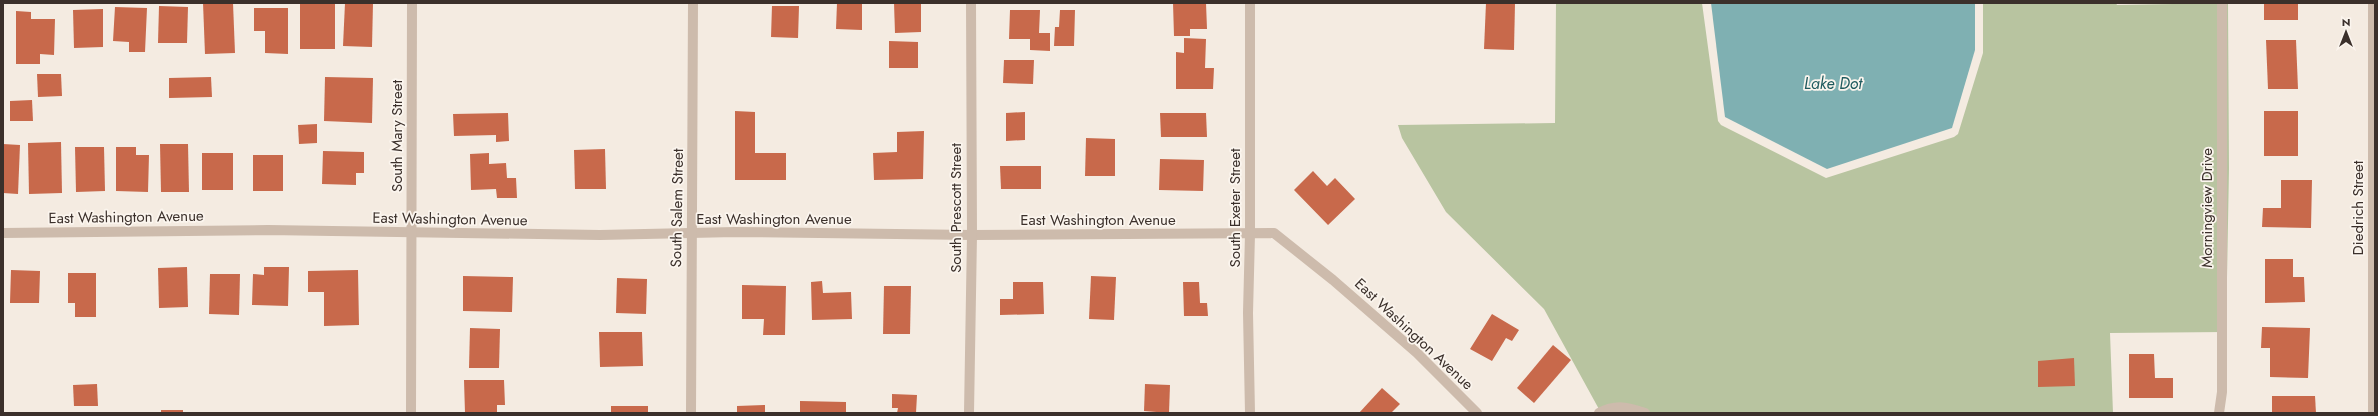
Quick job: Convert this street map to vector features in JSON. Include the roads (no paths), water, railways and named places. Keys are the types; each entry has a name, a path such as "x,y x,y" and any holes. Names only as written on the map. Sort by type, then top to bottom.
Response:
{"street":[{"name":"South Mary Street","path":"411,413 413,234 412,3"},
{"name":"South Salem Street","path":"691,413 694,3"},
{"name":"South Prescott Street","path":"969,413 972,236 971,3"},
{"name":"South Exeter Street","path":"1250,3 1250,234 1248,313 1250,413"},
{"name":"Morningview Drive","path":"2219,413 2222,392 2222,3"},
{"name":"Diedrich Street","path":"2373,3 2373,413"},
{"name":"East Washington Avenue","path":"3,233 268,230 413,234 600,236 692,233 972,236 1274,233 1333,280 1416,354 1477,413"},
{"path":"1599,413 1610,407 1626,406 1645,413"}],"water":[{"name":"Lake Dot","path":"1711,3 1975,3 1975,50 1952,128 1827,169 1725,117"}]}
